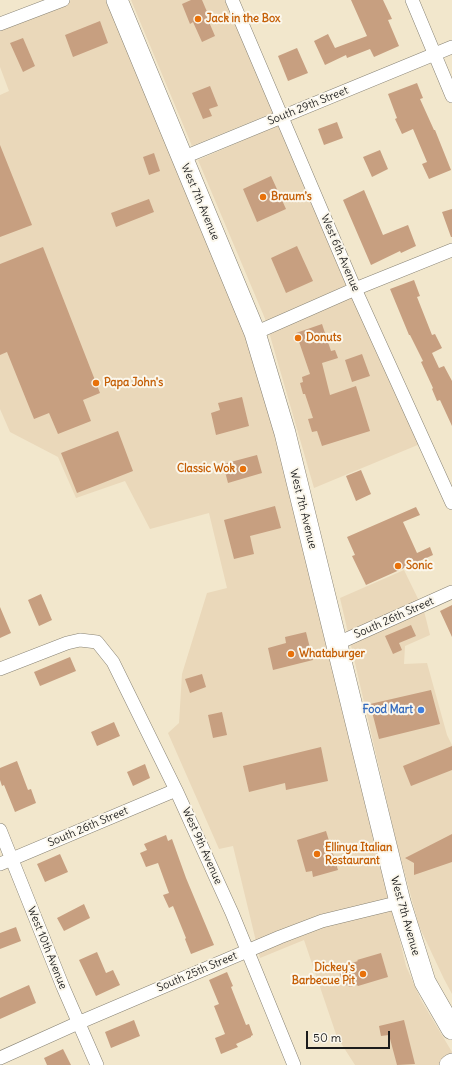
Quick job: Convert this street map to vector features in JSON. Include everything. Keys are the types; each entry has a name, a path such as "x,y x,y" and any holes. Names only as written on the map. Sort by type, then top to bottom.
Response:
{"main road":[{"name":"West 7th Avenue","path":"117,0 255,333 285,433 400,902 425,982 452,1029"}],"street":[{"path":"0,24 63,0"},
{"name":"West 6th Avenue","path":"232,0 355,289 452,503"},
{"path":"412,0 452,96"},
{"name":"South 29th Street","path":"182,158 452,47"},
{"path":"255,333 355,289 452,250"},
{"name":"South 26th Street","path":"336,644 452,592"},
{"name":"West 9th Avenue","path":"0,669 67,643 80,640 98,642 113,662 176,790 232,913 294,1065"},
{"name":"South 26th Street","path":"6,861 176,790"},
{"name":"West 10th Avenue","path":"0,830 6,861 97,1065"},
{"name":"South 25th Street","path":"0,1058 247,951 322,921 400,902"}],"shaded area":[{"path":"71,0 109,0 241,320 280,451 362,781 406,966 421,1000 452,1052 452,1054 440,1065 355,1065 337,1037 304,940 260,958 233,846 219,849 168,733 179,723 182,674 207,593 227,588 209,513 150,529 125,481 76,498 58,457 10,432 0,409 0,95 9,91 0,67 0,26"},
{"path":"131,0 225,0 275,112 192,146"},
{"path":"281,124 349,284 266,321 198,160"},
{"path":"348,299 356,299 420,444 314,488 269,332"},
{"path":"404,570 424,611 430,635 405,646 404,664 427,663 447,735 452,745 452,994 419,926 396,841 340,598"}],"building":[{"name":"Jack in the Box","path":"191,0 202,0 208,14 206,15 215,36 202,42 193,22 190,24 182,4"},
{"path":"351,0 383,0 392,19 388,20 399,46 374,57 370,49 347,58 346,55 325,65 314,41 328,34 335,48 367,36"},
{"path":"100,21 108,43 73,57 65,35"},
{"path":"23,38 35,66 23,72 10,43"},
{"path":"297,48 308,73 288,81 278,56"},
{"path":"417,83 423,98 420,99 435,130 451,170 429,179 422,164 427,162 413,129 402,134 395,119 397,118 388,94"},
{"path":"210,86 218,106 209,109 212,116 203,119 192,93"},
{"path":"337,122 343,138 324,145 318,129"},
{"path":"0,145 32,225 0,237"},
{"path":"380,150 388,169 372,177 363,157"},
{"path":"154,153 160,171 149,175 143,157"},
{"name":"Braum's","path":"271,176 286,209 257,222 243,189"},
{"path":"364,190 383,235 408,225 416,246 401,253 400,251 371,265 343,200"},
{"path":"149,199 154,212 116,227 111,213"},
{"path":"452,209 452,237 451,237 442,212"},
{"path":"297,246 313,281 286,293 271,258"},
{"path":"43,247 100,393 83,400 91,421 58,434 49,413 34,419 7,352 0,355 0,264"},
{"path":"414,280 420,296 417,297 432,335 435,334 442,348 432,353 439,368 444,366 452,381 452,426 440,400 437,401 432,389 433,388 421,362 423,361 409,335 390,289"},
{"path":"322,324 331,351 335,350 338,358 322,363 330,395 356,386 370,431 322,446 317,431 312,432 308,419 313,418 300,383 303,382 302,377 310,374 296,333"},
{"path":"362,354 370,376 352,382 345,360"},
{"path":"242,397 249,426 216,435 211,413 220,410 218,403"},
{"path":"118,431 133,471 77,493 61,453"},
{"name":"Classic Wok","path":"257,455 262,473 228,483 223,464"},
{"path":"361,470 371,494 356,501 346,476"},
{"path":"275,506 281,528 250,536 254,554 234,559 224,520"},
{"path":"416,507 420,515 403,522 417,553 430,547 433,555 366,585 352,556 355,555 347,537"},
{"path":"41,594 52,620 39,626 28,600"},
{"path":"452,605 452,637 440,611"},
{"path":"0,607 11,633 0,638"},
{"path":"411,625 416,636 399,643 402,650 393,654 385,636"},
{"name":"Whataburger","path":"306,632 313,660 273,670 268,648 286,643 285,637"},
{"path":"70,657 76,671 40,686 34,672"},
{"path":"202,674 206,687 190,693 185,679"},
{"path":"431,690 440,724 379,739 370,704"},
{"path":"222,712 227,735 213,738 208,715"},
{"path":"114,722 120,736 97,746 91,732"},
{"path":"452,746 452,770 411,786 403,766"},
{"path":"321,747 328,781 286,790 285,783 249,792 243,766"},
{"path":"17,761 28,790 31,789 36,803 15,812 4,785 2,786 0,780 0,768"},
{"path":"145,764 150,778 133,786 127,772"},
{"name":"Ellinya Italian Restaurant","path":"326,831 338,870 313,877 312,871 306,872 297,840"},
{"path":"452,834 452,862 414,875 414,863 405,858"},
{"path":"166,835 168,841 172,839 186,878 214,945 191,954 173,906 169,908 163,895 169,893 158,863 146,867 140,853 147,850 144,844"},
{"path":"60,854 68,872 45,882 37,864"},
{"path":"84,904 90,918 64,931 57,918"},
{"path":"16,927 21,941 0,949 0,933"},
{"path":"97,952 106,973 113,970 120,985 96,996 79,960"},
{"name":"Dickey's Barbecue Pit","path":"381,953 388,977 358,986 343,986 339,971 350,968 349,964 358,961 357,960"},
{"path":"227,972 233,986 231,987 246,1025 249,1024 253,1035 236,1044 238,1047 221,1054 215,1038 225,1034 214,1006 219,1004 209,980"},
{"path":"29,985 36,1003 0,1019 0,998"},
{"path":"134,1020 140,1036 111,1048 105,1032"},
{"path":"404,1020 415,1064 397,1065 389,1035 381,1036 379,1026"},
{"path":"63,1049 71,1065 47,1065 44,1058"}],"place":[{"name":"Jack in the Box","path":"198,19"},
{"name":"Braum's","path":"263,197"},
{"name":"Donuts","path":"298,338"},
{"name":"Papa John's","path":"96,383"},
{"name":"Classic Wok","path":"243,469"},
{"name":"Sonic","path":"398,566"},
{"name":"Whataburger","path":"291,654"},
{"name":"Food Mart","path":"421,710"},
{"name":"Ellinya Italian Restaurant","path":"317,854"},
{"name":"Dickey's Barbecue Pit","path":"363,974"}]}
